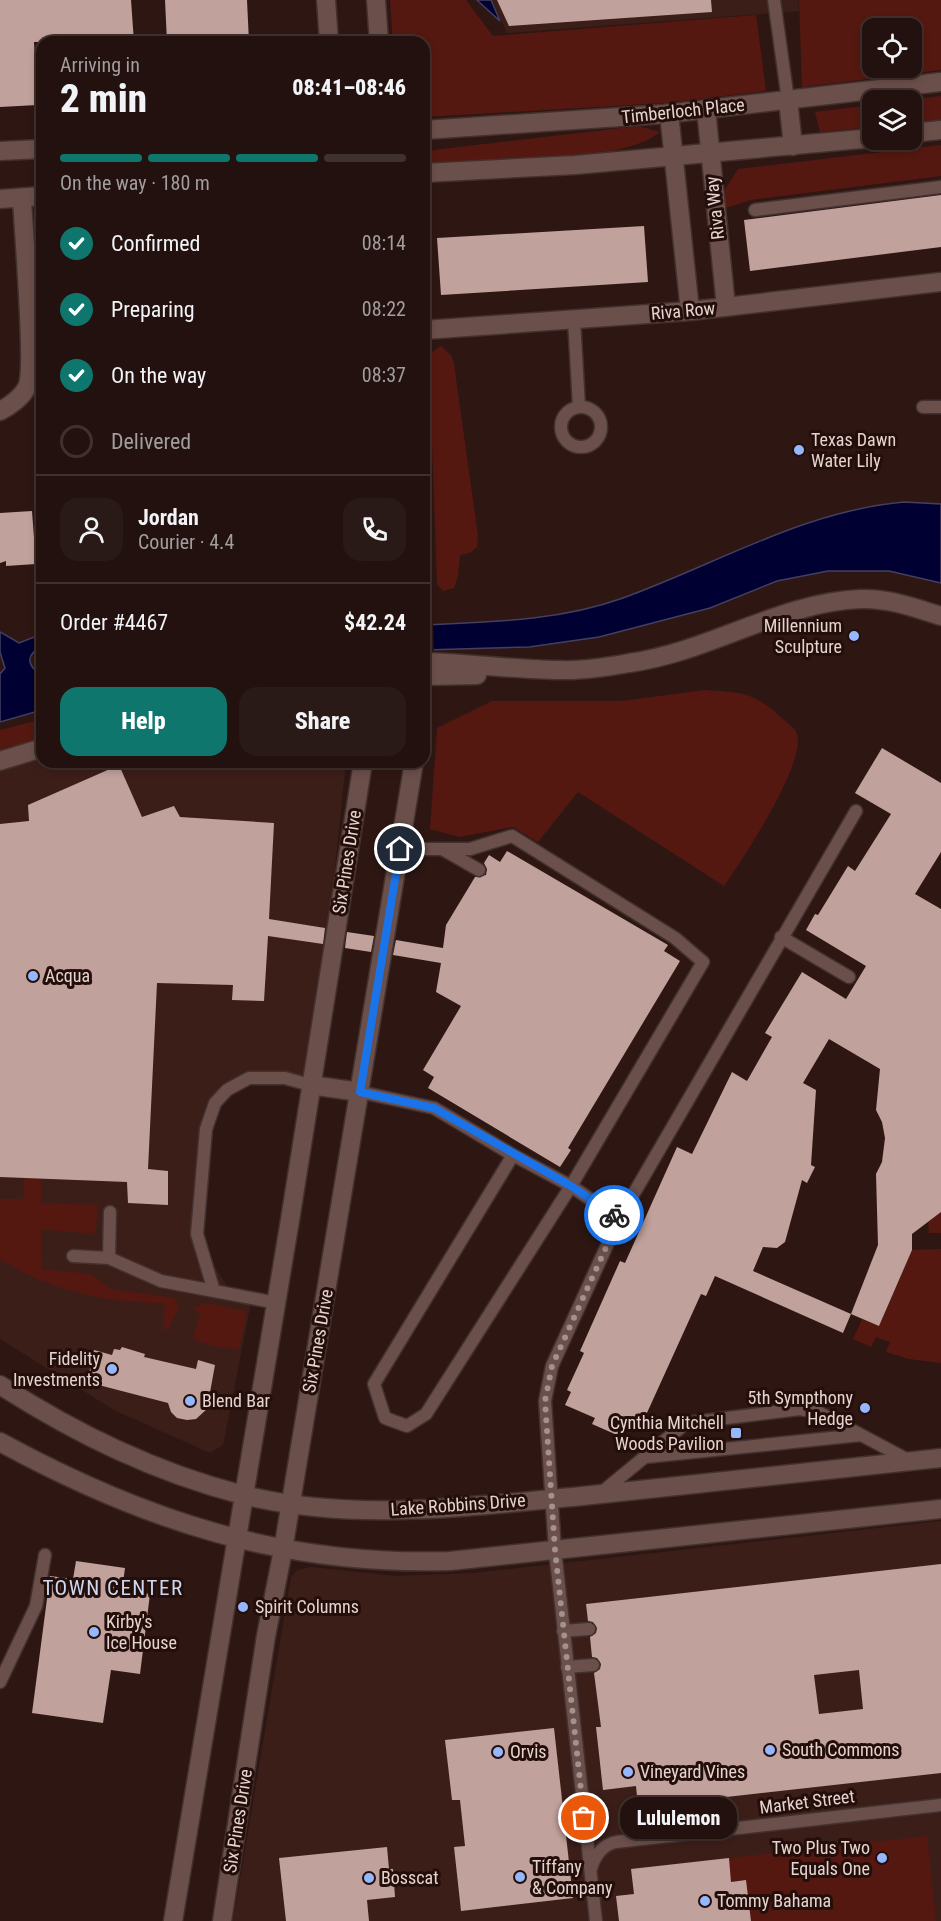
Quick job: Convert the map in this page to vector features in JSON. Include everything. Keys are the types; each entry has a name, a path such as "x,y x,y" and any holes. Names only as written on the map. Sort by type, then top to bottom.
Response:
{"street":[{"path":"326,0 329,36"},
{"path":"375,0 378,36"},
{"name":"Timberloch Place","path":"430,130 669,113 941,82"},
{"path":"788,100 793,146"},
{"name":"Riva Way","path":"706,109 726,307"},
{"name":"Riva Way","path":"669,113 690,311"},
{"path":"922,132 941,130"},
{"path":"430,173 575,165 862,139"},
{"path":"0,152 36,149"},
{"path":"0,199 36,197"},
{"path":"0,411 10,406 28,386 30,356 22,198"},
{"name":"Riva Row","path":"430,330 690,311 941,282"},
{"path":"430,676 563,670 631,663 679,653 817,604 862,599 885,601 941,616"},
{"path":"430,662 563,670"},
{"path":"0,761 36,750"},
{"name":"Six Pines Drive","path":"173,1921 277,1303 362,768"},
{"name":"Six Pines Drive","path":"222,1921 266,1636 283,1550 413,768"},
{"path":"310,1084 360,1092"},
{"name":"Lake Robbins Drive","path":"0,1385 76,1431 111,1449 179,1476 245,1495 338,1509 397,1511 484,1506 941,1458"},
{"path":"0,1442 98,1491 162,1517 236,1540 283,1550 382,1562 450,1561 941,1509"}],"lane":[{"path":"774,0 788,100"},
{"path":"755,210 941,187"},
{"path":"574,319 579,407"},
{"path":"923,407 941,407"},
{"path":"596,1921 555,1550 545,1401 549,1376 619,1219 856,811"},
{"path":"400,849 470,849 512,836 675,938 703,962 571,1186 426,1414 407,1426 385,1418 374,1384 513,1155"},
{"path":"442,849 479,870"},
{"path":"781,938 849,977"},
{"path":"214,1290 197,1234 206,1129 214,1103 227,1090 249,1078 285,1078 310,1084"},
{"path":"360,1092 434,1108 571,1186 619,1219"},
{"path":"109,1258 110,1212"},
{"path":"73,1256 109,1258 161,1281 277,1303"},
{"path":"600,1494 678,1428 692,1421 794,1410 820,1413 911,1461"},
{"path":"646,1457 862,1435"},
{"path":"0,1682 36,1606 45,1555"},
{"path":"563,1630 589,1629"},
{"path":"567,1667 593,1665"},
{"name":"Market Street","path":"606,1844 941,1805"},
{"path":"586,1826 606,1844 593,1862 590,1873"}],"shaded area":[{"path":"390,0 466,0 493,36 756,15 766,91 664,103 430,117 430,36 393,36"},
{"path":"477,0 491,0 500,21 479,2"},
{"path":"492,0 798,0 799,11 507,33"},
{"path":"799,0 941,0 941,70 922,72 922,18 862,18 862,78 876,78 802,87"},
{"path":"941,96 941,120 922,122 922,98"},
{"path":"862,106 862,128 820,132 815,112"},
{"path":"638,126 660,132 641,143 615,150 548,159 430,164 430,150"},
{"path":"941,145 941,176 751,200 725,208 724,191 738,169 899,150 922,150 922,147"},
{"path":"441,346 451,355 454,364 478,536 477,547 470,553 460,555 454,588 443,591 437,584 430,392 431,353"},
{"path":"904,502 941,504 941,583 889,571 828,571 777,581 710,608 599,637 529,647 430,650 430,625 525,619 599,606 795,527 867,507"},
{"path":"0,632 19,643 36,636 36,651 30,662 36,669 36,712 0,722 0,674 5,668 0,652"},
{"path":"705,690 739,693 756,699 794,728 798,745 793,764 772,810 724,886 578,792 538,842 513,827 459,837 430,829 437,728 492,701 622,701"},
{"path":"36,721 36,740 0,751 0,730"},
{"path":"36,757 36,768 345,768 330,915 304,1080 248,1075 211,1102 193,1235 230,1290 251,1302 223,1445 210,1453 114,1410 0,1339 0,768"},
{"path":"24,1178 41,1179 41,1203 98,1205 96,1229 92,1234 41,1229 42,1269 90,1274 111,1289 174,1298 179,1306 169,1328 163,1330 164,1303 121,1300 79,1293 38,1279 0,1259 0,1199 23,1199"},
{"path":"941,1212 941,1233 929,1233 928,1222"},
{"path":"941,1249 941,1363 909,1359 886,1352 890,1342 876,1337 871,1347 853,1339 862,1319 879,1326 912,1250"},
{"path":"204,1303 247,1311 239,1349 217,1347 193,1339 200,1313 194,1309"},
{"path":"941,1521 941,1921 233,1921 291,1577 298,1570 311,1567 396,1576 474,1573"},
{"path":"927,1836 936,1921 751,1921 746,1880 731,1882 729,1858"}],"pier":[{"path":"430,621 433,621 434,653 430,653"}],"building":[{"path":"0,0 131,0 134,36 36,36 36,42 34,42 36,105 0,107"},
{"path":"165,0 247,0 249,36 167,36"},
{"path":"497,0 711,0 712,12 509,26"},
{"path":"941,195 941,247 750,271 744,220"},
{"path":"644,226 648,282 441,295 437,238"},
{"path":"32,511 36,564 6,566 6,561 0,563 0,513"},
{"path":"882,748 941,783 941,852 915,894 941,909 941,1212 912,1234 912,1250 879,1326 851,1314 843,1333 715,1276 706,1296 701,1294 641,1426 624,1419 617,1435 592,1424 595,1418 565,1405 571,1392 567,1390 584,1353 580,1351 620,1261 625,1263 677,1147 692,1154 732,1072 747,1081 772,1037 765,1033 802,972 846,999 866,966 806,930 815,914 818,915 848,866 855,871 891,814 855,793","holes":["829,1039 880,1069 876,1110 882,1122 885,1138 882,1162 876,1174 878,1245 851,1314 753,1271 763,1247 777,1248 785,1242 802,1180 807,1183 815,1167 811,1165 816,1090 803,1083"]},
{"path":"112,768 120,768 142,817 174,806 180,817 274,823 269,919 325,928 323,944 268,936 264,1001 232,1000 233,985 157,983 148,1169 168,1171 168,1205 128,1203 127,1182 0,1177 0,824 29,821 28,805"},
{"path":"507,851 668,945 664,951 680,961 568,1148 571,1150 560,1167 428,1088 434,1077 423,1070 461,1006 436,992 441,963 393,955 396,940 443,948 446,925 475,877 486,875 487,869 484,863 489,855 500,862"},
{"path":"347,932 374,936 371,952 345,948"},
{"path":"122,1347 145,1354 144,1357 196,1369 198,1360 215,1365 207,1409 196,1419 177,1418 171,1412 168,1403 87,1382 94,1350 112,1355 114,1349 120,1350"},
{"name":"Kirby's Ice House","path":"76,1561 125,1568 122,1590 150,1594 140,1674 111,1670 103,1723 32,1713 50,1576 73,1579"},
{"path":"941,1564 941,1773 638,1807 636,1786 603,1790 596,1727 601,1727 594,1673 600,1669 601,1664 597,1658 592,1657 590,1637 596,1633 597,1628 593,1622 588,1621 586,1604","holes":["859,1670 863,1709 819,1714 814,1675"]},
{"path":"554,1728 573,1898 461,1911 454,1847 465,1846 460,1800 452,1800 445,1740"},
{"path":"387,1847 389,1869 393,1869 395,1897 367,1900 369,1921 286,1921 279,1858"},
{"name":"Tommy Bahama","path":"729,1858 731,1882 746,1880 751,1921 619,1921 616,1896 634,1894 631,1869"}],"way so far":[{"path":"584,1818 555,1550 545,1401 552,1366 619,1219 614,1215"}],"place":[{"name":"Texas Dawn Water Lily","path":"799,450"},
{"name":"Millennium Sculpture","path":"854,636"},
{"name":"Acqua","path":"33,976"},
{"name":"Fidelity Investments","path":"112,1369"},
{"name":"Blend Bar","path":"190,1401"},
{"name":"5th Sympthony Hedge","path":"865,1408"},
{"name":"Cynthia Mitchell Woods Pavilion","path":"736,1433"},
{"name":"Spirit Columns","path":"243,1607"},
{"name":"Kirby's Ice House","path":"94,1632"},
{"name":"South Commons","path":"770,1750"},
{"name":"Orvis","path":"498,1752"},
{"name":"Vineyard Vines","path":"628,1772"},
{"name":"Lululemon","path":"584,1818"},
{"name":"Two Plus Two Equals One","path":"882,1858"},
{"name":"Tiffany & Company","path":"520,1877"},
{"name":"Bosscat","path":"369,1878"},
{"name":"Tommy Bahama","path":"705,1901"}],"district":[{"name":"TOWN CENTER","path":"113,1588"}],"route":[{"path":"400,849 360,1092 434,1108 571,1186 614,1215"}]}
